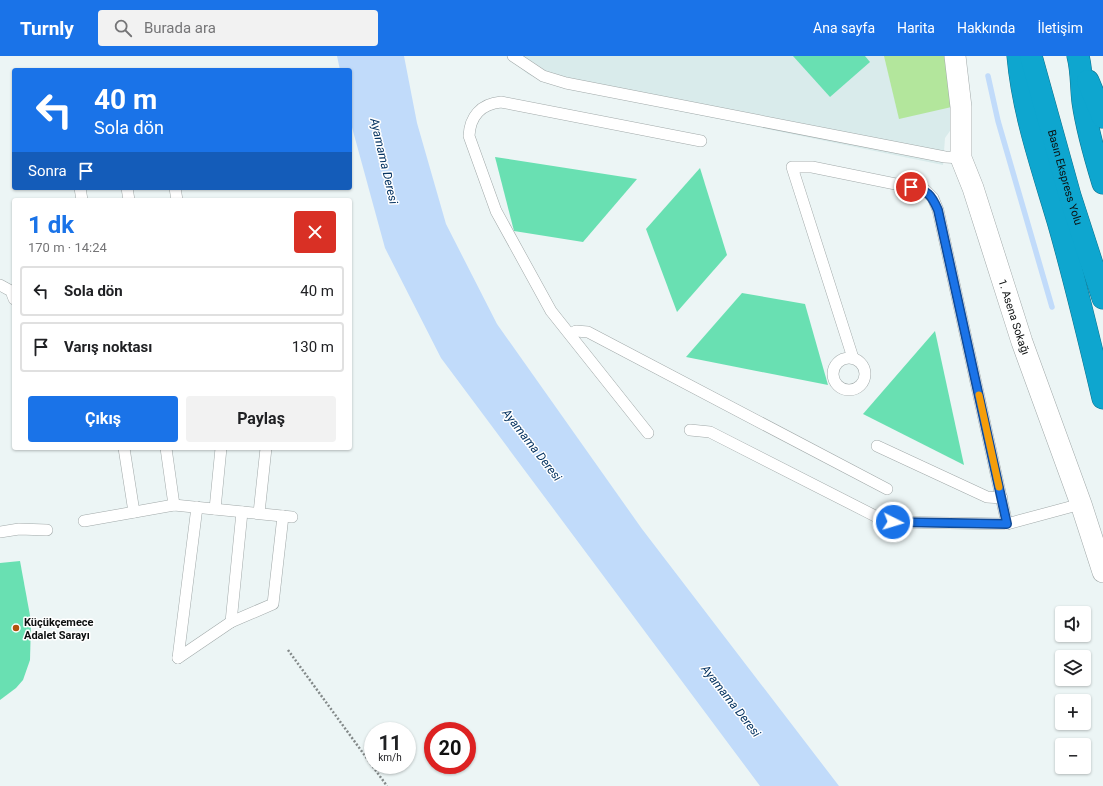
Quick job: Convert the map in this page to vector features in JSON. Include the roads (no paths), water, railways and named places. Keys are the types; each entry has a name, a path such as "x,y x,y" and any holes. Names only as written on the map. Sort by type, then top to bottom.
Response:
{"highway":[{"path":"1018,56 1020,84 1075,281 1103,398"},
{"name":"Basın Ekspress Yolu","path":"1031,56 1070,196 1103,298"},
{"path":"1080,62 1103,117"},
{"path":"1080,62 1086,121 1103,183"}],"street":[{"name":"1. Asena Sokağı","path":"955,56 961,108 961,158 973,188 1022,342 1081,504 1103,572"}],"lane":[{"path":"513,56 543,76 566,83 945,157 961,158"},
{"path":"648,433 551,311 496,211 469,136 470,125 475,115 485,106 501,102 701,141"},
{"path":"853,358 792,167 812,167 925,190 933,198 940,218 1007,524"},
{"path":"0,285 11,291 12,294"},
{"path":"570,334 576,332 588,332 888,489"},
{"path":"690,430 710,432 879,518 903,524 1007,524 1081,504"},
{"path":"877,446 987,496 1002,498"},
{"path":"124,450 134,512"},
{"path":"166,450 174,505"},
{"path":"214,509 221,450"},
{"path":"259,513 266,450"},
{"path":"84,522 174,505 197,507 242,512 288,516 273,604 230,622 178,658 197,507"},
{"path":"230,622 242,512"},
{"path":"0,532 19,529 47,530"}],"water":[{"name":"Ayamama Deresi","path":"337,56 404,56 417,123 446,224 497,324 642,529 839,786 760,786 441,358 385,248 352,127 352,68 340,68"}],"waterway":[{"path":"988,76 998,121 1052,307"}],"place":[{"name":"Küçükçemece Adalet Sarayı","path":"16,628"}]}
